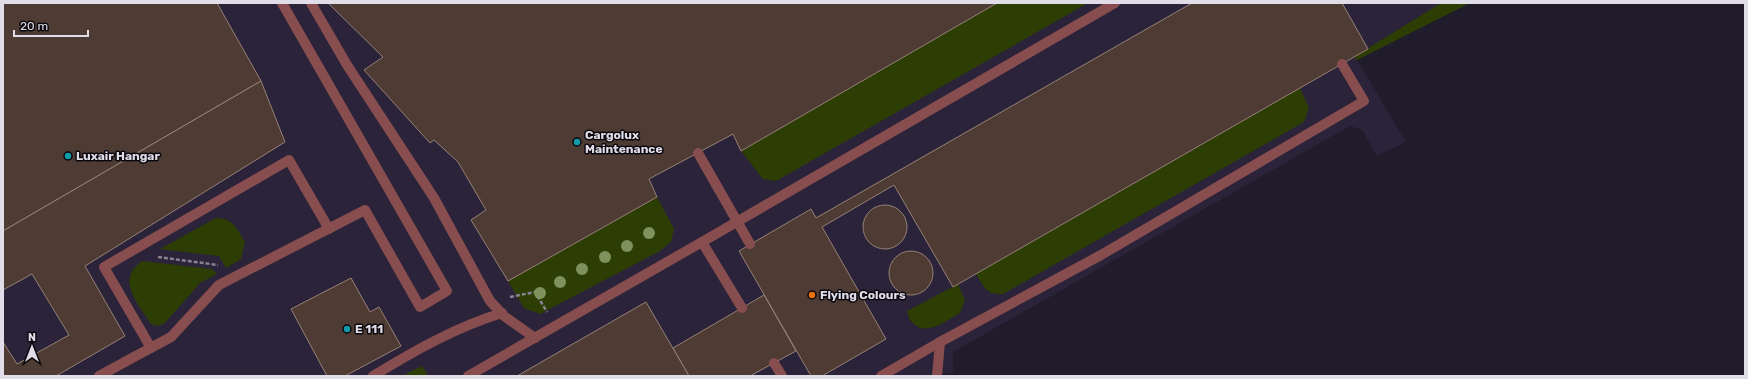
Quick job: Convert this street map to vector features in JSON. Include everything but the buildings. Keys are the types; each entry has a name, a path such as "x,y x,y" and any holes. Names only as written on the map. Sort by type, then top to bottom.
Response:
{"street":[{"path":"99,376 171,337 219,285 365,210 420,307 447,291 282,3"},
{"path":"311,3 346,64 434,198 490,301 502,313 535,338"},
{"path":"468,376 1115,3"},
{"path":"881,376 940,342 1101,255 1364,101 1342,64"},
{"path":"698,153 750,244"},
{"path":"152,348 104,267 289,160 329,228"},
{"path":"702,242 742,308"},
{"path":"373,376 428,343 486,318 502,313"},
{"path":"937,376 940,342"},
{"path":"774,363 782,376"}],"path":[{"path":"129,253 218,265 228,281"},
{"path":"490,301 535,292 556,325"}],"shaded area":[{"path":"3,3 1470,3 1357,60 1406,142 1377,156 1362,130 1350,126 953,352 953,372 925,376 3,376"}],"green space":[{"path":"997,3 1088,3 776,181 763,179 741,151"},
{"path":"1441,3 1470,3 1357,60 1354,57"},
{"path":"1300,88 1309,108 1304,122 1003,294 990,292 986,289 976,274"},
{"path":"657,197 674,229 671,242 660,251 540,314 524,308 508,281"},
{"path":"216,218 231,222 237,228 245,242 241,259 226,268 219,256 160,249"},
{"path":"142,261 212,269 217,274 200,283 165,323 158,326 151,324 135,300 130,284 130,276 134,268"},
{"path":"958,284 965,300 960,313 943,323 930,328 918,326 911,321 907,311"},
{"path":"422,366 428,376 402,376"}],"place":[{"name":"Cargolux Maintenance","path":"577,142"},
{"name":"Luxair Hangar","path":"68,156"},
{"name":"Flying Colours","path":"812,295"},
{"name":"E 111","path":"347,329"}]}
